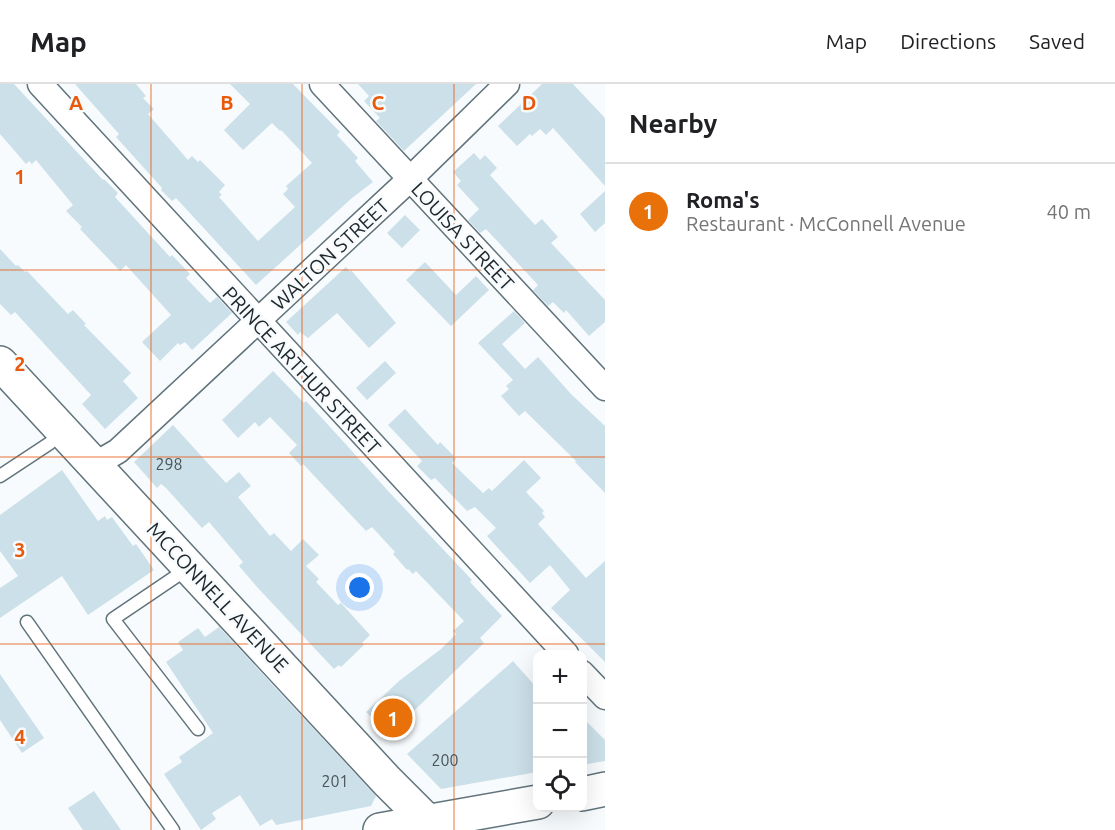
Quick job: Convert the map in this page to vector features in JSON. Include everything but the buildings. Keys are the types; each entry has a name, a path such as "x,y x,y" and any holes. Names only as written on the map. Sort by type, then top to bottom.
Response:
{"main road":[{"name":"MCCONNELL AVENUE","path":"0,363 379,772 432,826"},
{"path":"587,793 605,789"},
{"path":"380,830 432,826 533,803"}],"street":[{"name":"PRINCE ARTHUR STREET","path":"40,84 257,322 562,650"},
{"name":"LOUISA STREET","path":"322,84 605,388"},
{"name":"WALTON STREET","path":"94,465 118,451 410,179 507,84"},
{"path":"587,678 605,697"}],"lane":[{"path":"0,476 50,443"},
{"path":"190,567 113,619 198,729"},
{"path":"27,622 173,830"}],"place":[{"name":"Roma's","path":"393,718"}]}
